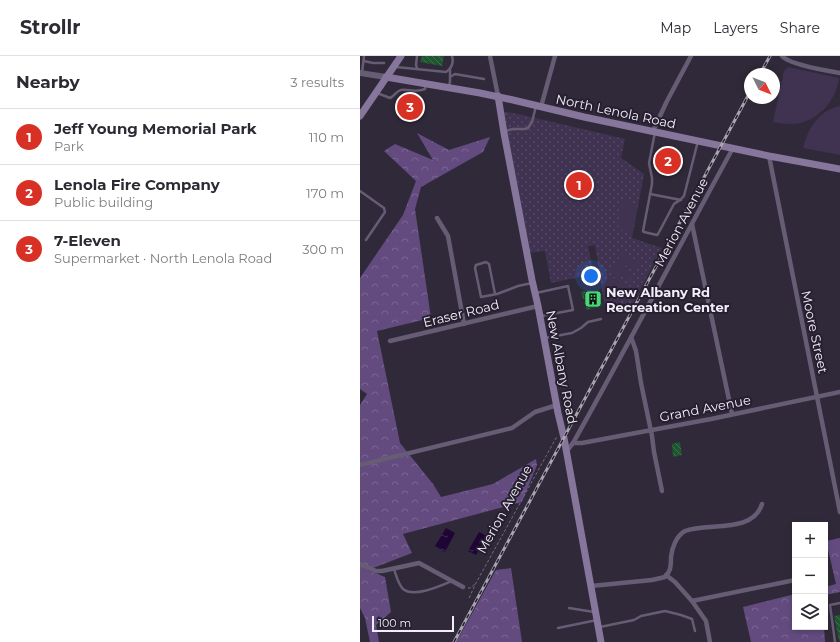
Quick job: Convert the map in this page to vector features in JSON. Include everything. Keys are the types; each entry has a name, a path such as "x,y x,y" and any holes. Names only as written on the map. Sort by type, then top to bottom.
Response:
{"main road":[{"path":"360,116 401,56"},
{"name":"North Lenola Road","path":"386,77 498,96 584,117 769,156 840,169"},
{"name":"New Albany Road","path":"498,96 556,405 564,436 601,642"}],"street":[{"path":"490,56 498,96"},
{"path":"539,106 555,56"},
{"path":"654,131 667,101 692,56"},
{"path":"783,57 815,68 840,72"},
{"path":"361,73 386,77"},
{"name":"Merion Avenue","path":"566,452 573,443 610,378 733,148"},
{"name":"Moore Street","path":"769,156 840,512"},
{"path":"437,218 448,236 464,324"},
{"path":"692,224 732,414"},
{"name":"Eraser Road","path":"390,341 538,306"},
{"path":"631,337 636,351 662,491"},
{"name":"Grand Avenue","path":"573,443 587,442 651,430 840,392"},
{"path":"360,465 512,428 535,412 556,405"},
{"path":"591,586 652,580 665,577 670,569 672,549 676,539 680,535 691,530 731,526 745,521 759,511 762,504"},
{"path":"360,564 376,571 382,571 419,563 463,587"},
{"path":"666,575 692,600 706,621 710,642"},
{"path":"692,600 792,581"}],"lane":[{"path":"361,73 364,56"},
{"path":"417,56 417,68"},
{"path":"449,87 450,70 453,64 452,56"},
{"path":"364,61 384,63"},
{"path":"394,66 440,72 450,70"},
{"path":"450,77 455,74 484,79"},
{"path":"403,90 405,80"},
{"path":"376,92 390,98 393,97 397,91 416,91 425,89 426,84"},
{"path":"504,131 528,128 539,106"},
{"path":"654,131 649,163 652,178 643,231 657,235 674,204 681,200 684,196 698,140"},
{"path":"360,191 385,210 366,240"},
{"path":"650,194 681,200"},
{"path":"494,294 489,264 486,262 476,265 475,268 480,297 494,294 533,282"},
{"path":"535,293 568,286 573,310 540,316"},
{"path":"544,338 572,333 582,328 588,322 601,319"},
{"path":"394,568 400,584 408,591 414,592 432,589 452,581"},
{"path":"835,642 830,605 840,603"},
{"path":"569,608 597,620"},
{"path":"558,628 597,620 634,620 641,616 667,611 692,619 695,630"}],"path":[{"name":"Merion Avenue","path":"469,598 556,438 564,436"},
{"path":"463,587 470,588 476,583"}],"green space":[{"path":"417,133 449,150 490,137 483,152 421,187 415,209 431,318 377,331 400,443 433,484 441,497 493,484 536,459 537,465 522,502 403,534 412,553 368,570 385,577 391,612 376,625 379,642 370,642 365,618 360,608 360,405 367,394 360,389 360,278 403,215 416,181 384,151 395,144 433,160"},
{"path":"840,538 840,592 828,594 828,586 836,584 828,550 828,541"},
{"path":"511,568 522,642 453,642 460,635 496,570"},
{"path":"792,595 792,630 824,630 825,642 751,642 743,607"}],"shaded area":[{"path":"788,67 839,78 834,95 824,109 809,120 792,124 773,122 777,104 780,104 780,90 784,71"},
{"path":"840,106 840,155 803,148 811,127 815,121 832,108"},
{"path":"501,111 625,139 621,158 644,174 632,238 662,248 632,305 605,308 595,245 588,246 594,274 551,283 545,251 528,253"},
{"path":"624,201 633,203 636,207 633,226 629,231 622,230 618,225 622,204"},
{"path":"621,253 639,262 634,270 617,261"},
{"path":"616,263 633,273 629,280 611,271"},
{"path":"610,276 633,288 626,301 603,289"}],"water":[{"path":"446,528 455,533 445,552 435,546"},
{"path":"479,532 487,536 476,555 468,551"}],"building":[{"path":"422,56 444,56 442,66 420,62"},
{"path":"409,97 419,104 411,117 400,110"},
{"name":"New Albany Rd Recreation Center","path":"591,290 593,292 593,299 600,297 602,306 586,310 585,299 583,299 581,292"},
{"path":"680,442 682,455 673,457 672,444"},
{"path":"840,615 840,641 839,641 834,616"}],"railway":[{"path":"763,68 770,56"},
{"path":"454,642 744,103"}],"place":[{"name":"7-Eleven","path":"410,107"},
{"name":"Lenola Fire Company","path":"668,161"},
{"name":"Jeff Young Memorial Park","path":"579,185"},
{"name":"New Albany Rd Recreation Center","path":"593,299"}]}
